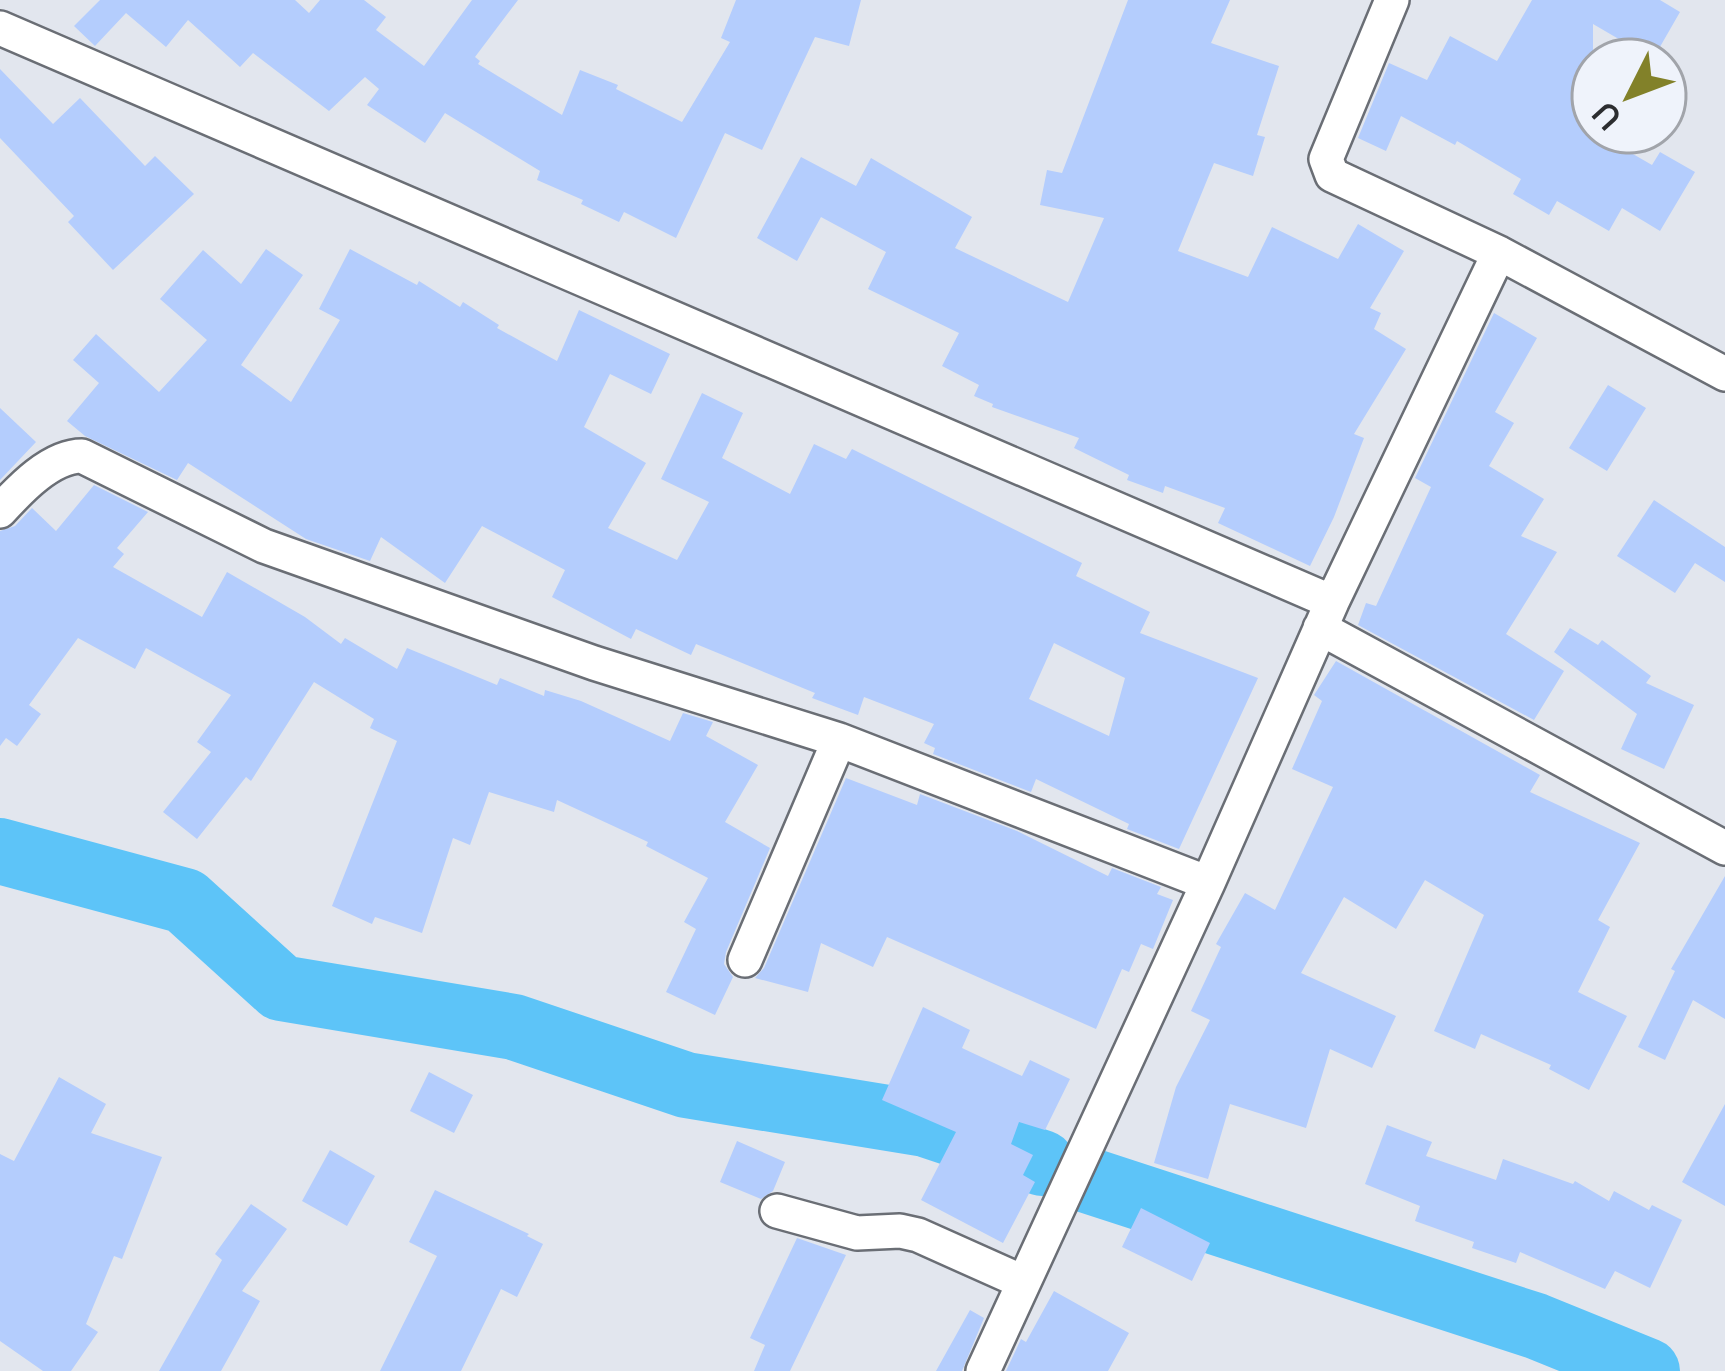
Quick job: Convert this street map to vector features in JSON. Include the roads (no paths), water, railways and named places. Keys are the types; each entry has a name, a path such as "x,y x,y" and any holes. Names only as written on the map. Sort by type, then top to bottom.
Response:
{"street":[{"path":"1392,0 1326,159 1332,175 1499,253 1725,374"},
{"path":"0,28 1326,615 1725,848"},
{"path":"982,1371 1208,884 1326,615 1499,253"},
{"path":"0,511 52,464 68,456 82,456 264,546 594,662 839,740 1208,884"},
{"path":"745,961 839,740"},
{"path":"777,1210 857,1233 918,1235 1023,1282"}],"waterway":[{"path":"0,851 185,901 281,988 514,1027 686,1085 925,1124 1042,1163"},
{"path":"1078,1177 1536,1326 1647,1371"}]}
